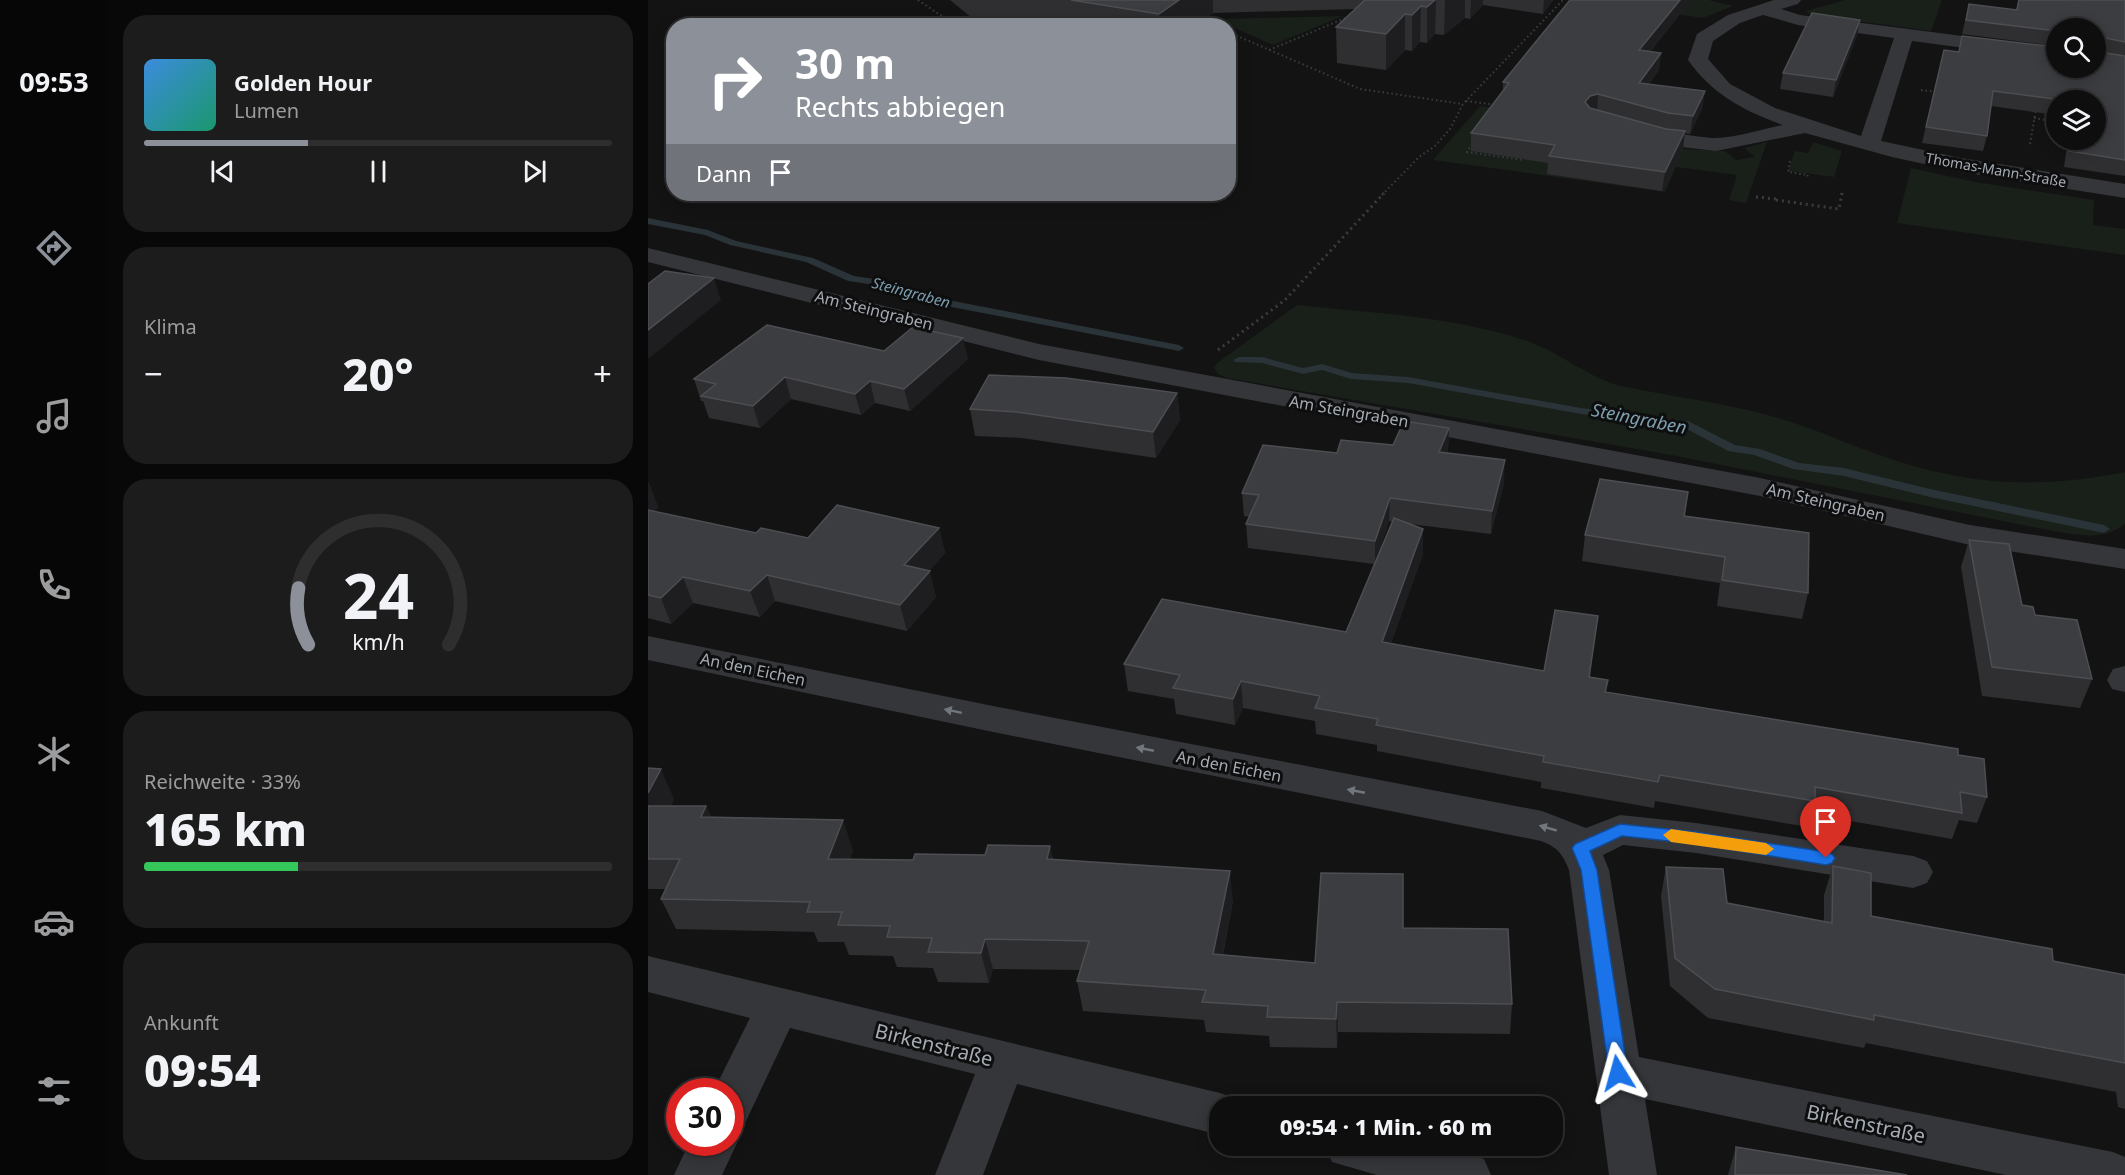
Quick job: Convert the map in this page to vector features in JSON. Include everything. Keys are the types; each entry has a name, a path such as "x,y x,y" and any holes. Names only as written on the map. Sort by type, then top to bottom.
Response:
{"street":[{"name":"Thomas-Mann-Straße","path":"1792,0 1761,9 1712,31 1704,38 1698,60 1709,78 1734,97 1809,126 1869,144 2026,176 2125,191"},
{"path":"1761,9 1798,20 2046,52"},
{"path":"1869,144 1905,34"},
{"path":"1624,129 1664,139 1716,145 1809,126"},
{"name":"Am Steingraben","path":"648,255 1039,352 1760,487 1970,535 2125,559"},
{"name":"An den Eichen","path":"648,648 1010,722 1542,826 1570,835 1580,848"},
{"path":"1633,1175 1589,870 1580,848 1620,830 1696,838 1913,872"},
{"name":"Birkenstraße","path":"648,974 1209,1111"},
{"path":"744,1078 778,1007"},
{"path":"958,1175 1003,1061"},
{"name":"Birkenstraße","path":"1618,1073 2113,1175"},
{"path":"698,1175 707,1156"},
{"path":"1390,1156 1467,1175"}],"path":[{"path":"918,0 948,18"},
{"path":"1179,380 1285,300 1419,157 1435,146 1450,129 1465,102 1563,0"},
{"path":"1269,50 1357,14"},
{"path":"1236,36 1360,89 1497,105"},
{"path":"2026,176 2034,118 2046,69"},
{"path":"1887,85 1944,93"},
{"path":"2034,118 2046,120"},
{"path":"1478,136 1467,152 1523,160 1526,156 1520,155"},
{"path":"1787,156 1792,162 1788,172 1808,175 1808,177"},
{"path":"1756,197 1839,209 1843,191"}],"shaded area":[{"path":"1573,0 1709,0 1733,6 1703,18"},
{"path":"1845,0 1942,0 1931,31 1811,15 1806,11"},
{"path":"1343,16 1273,45 1236,29 1236,18"},
{"path":"1480,106 1514,111 1471,151 1517,158 1529,142 1725,151 1736,160 1755,157 1744,148 1767,142 1746,203 1729,200 1737,175 1676,167 1665,192 1433,160"},
{"path":"1813,142 1842,151 1834,177 1788,171 1795,151 1808,153"},
{"path":"1911,168 1975,182 2094,200 2093,225 2125,229 2125,255 1897,223"},
{"path":"1297,305 1442,321 1499,333 1539,346 1617,385 1762,413 1804,426 1871,452 1936,472 1966,478 2027,482 2091,478 2125,472 2125,524 2100,535 2062,533 1671,455 1227,378 1218,374 1214,368 1217,363"}],"building":[{"path":"1071,0 1179,0 1159,14"},
{"path":"1365,0 1435,0 1427,7 1421,6 1412,15 1405,14 1386,34 1336,27"},
{"path":"1570,0 1680,0 1639,50 1661,53 1639,83 1705,91 1693,116 1668,113 1598,94 1590,96 1585,102 1590,108 1666,129 1685,131 1665,172 1549,156 1555,145 1471,133 1509,83 1503,82"},
{"path":"2019,0 2125,0 2125,42 2106,38 2106,18 2046,18 2046,30 1966,20 1969,4 2017,10"},
{"path":"1812,13 1860,20 1836,80 1783,73"},
{"path":"1962,36 2046,46 2046,78 2106,78 2106,53 2125,56 2125,160 2069,151 2106,150 2106,90 2046,90 2046,98 1993,91 1987,136 1926,127 1944,50 1959,52"},
{"path":"665,271 714,278 648,330 648,284"},
{"path":"767,325 884,351 913,327 963,338 904,389 870,381 855,394 785,377 753,406 701,396 716,384 694,379"},
{"path":"989,375 1066,378 1177,393 1153,432 1017,412 970,409"},
{"path":"1404,421 1449,428 1439,452 1505,460 1492,511 1390,498 1375,541 1246,524 1259,495 1242,493 1263,445 1337,453 1341,440 1393,445"},
{"path":"1600,479 1688,492 1684,516 1809,533 1808,593 1722,580 1725,557 1585,535"},
{"path":"837,505 939,528 904,565 930,571 900,605 767,575 750,591 683,577 661,598 648,595 648,510 756,533 761,528 808,538"},
{"path":"1394,518 1423,529 1382,642 1544,671 1555,610 1598,616 1589,677 1608,680 1605,692 1958,749 1958,755 1984,759 1987,797 1960,792 1962,813 1815,787 1815,801 1660,775 1658,782 1543,762 1544,756 1376,725 1378,719 1315,708 1320,696 1241,681 1233,699 1173,688 1180,675 1124,664 1162,599 1346,632"},
{"path":"1969,540 2009,544 2022,605 2033,607 2035,615 2077,620 2092,679 1992,667"},
{"path":"648,768 661,769 648,793"},
{"path":"648,806 706,806 701,817 843,820 828,859 913,860 915,854 985,855 988,845 1050,846 1047,859 1230,871 1213,954 1315,963 1321,873 1403,874 1403,928 1508,929 1512,1004 1337,1002 1336,1019 1267,1017 1268,1006 1202,1002 1206,990 1077,981 1089,941 985,939 981,953 928,952 932,938 887,937 890,926 838,925 842,912 807,912 810,902 661,899 680,859 648,859"},
{"path":"1833,866 1871,873 1871,916 2052,949 2053,961 2125,975 2125,1063 1874,1015 1874,1020 1715,989 1675,958 1666,867 1723,869 1727,903 1832,923"},
{"path":"1736,1147 1907,1175 1735,1175"}],"waterway":[{"name":"Steingraben","path":"648,221 708,233 733,243 809,260 852,279 884,283 936,301 1179,348"},
{"name":"Steingraben","path":"1239,360 1262,360 1303,371 1322,367 1351,376 1408,380 1581,411 1688,425 1732,448 1756,452 1797,466 1844,472 1930,493 2104,529"}],"slow traffic":[{"path":"1671,835 1766,849"}],"route":[{"path":"1618,1073 1589,870 1580,848 1620,830 1696,838 1826,858"}]}
